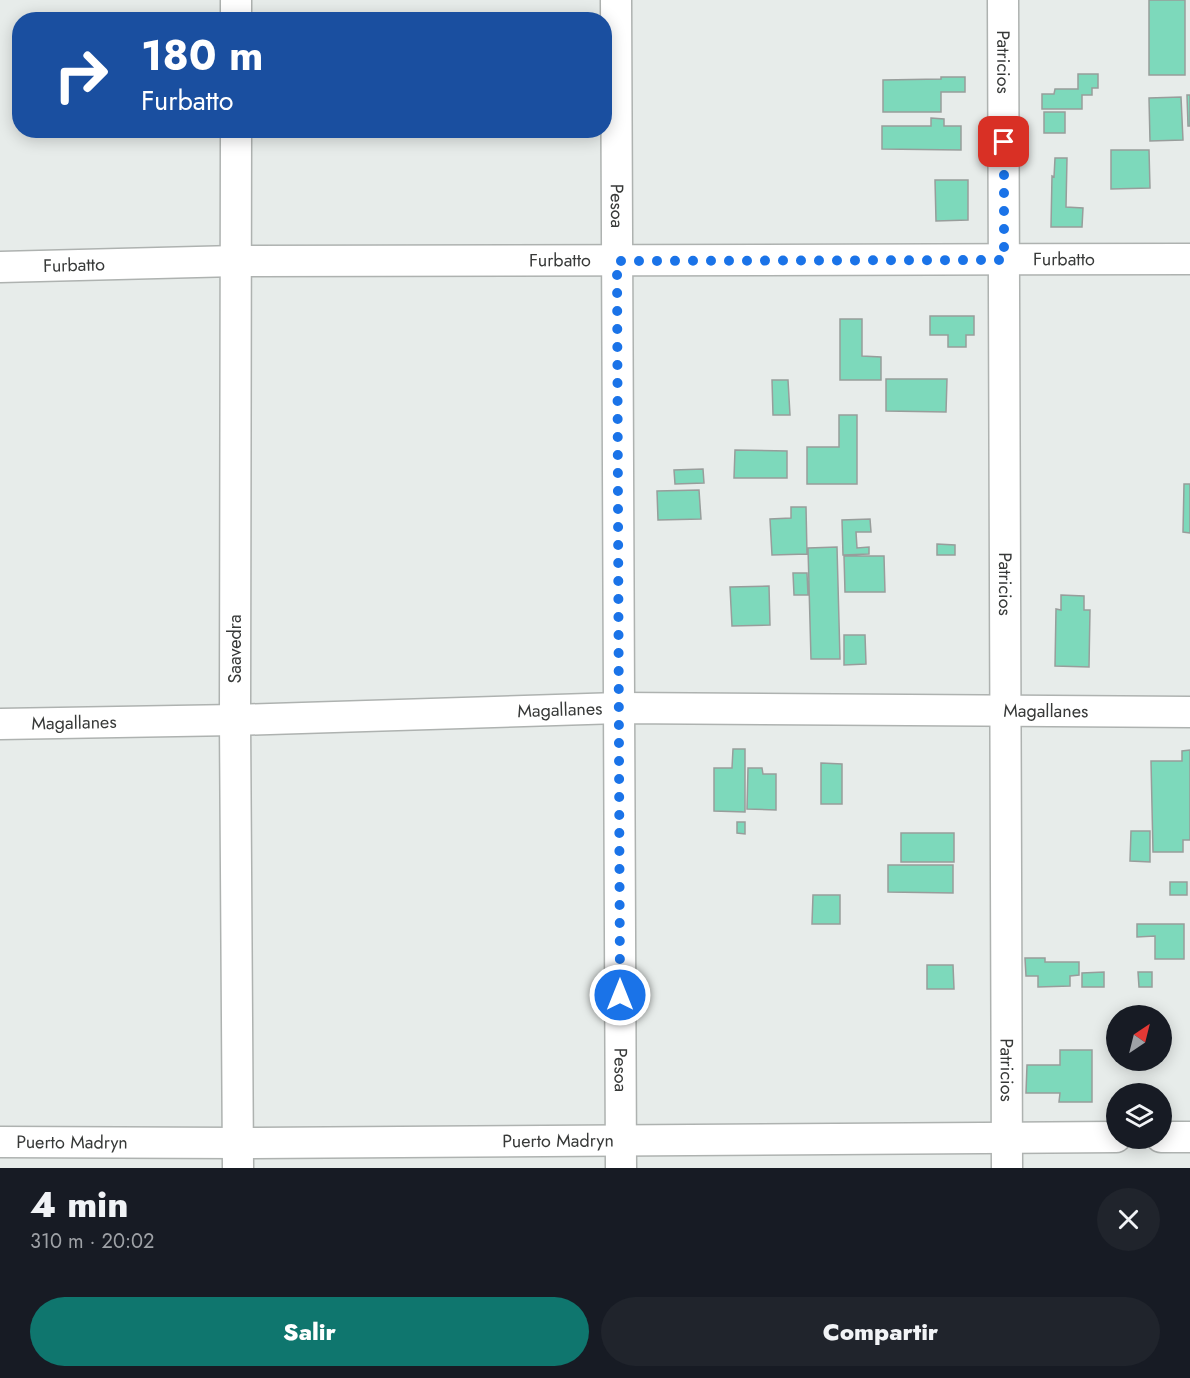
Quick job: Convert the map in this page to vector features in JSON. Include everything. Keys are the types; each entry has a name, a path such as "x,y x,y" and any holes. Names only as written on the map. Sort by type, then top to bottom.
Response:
{"street":[{"name":"Pesoa","path":"616,0 621,1154"},
{"name":"Patricios","path":"1003,0 1007,1168"},
{"name":"Saavedra","path":"236,138 235,720 238,1155"},
{"name":"Furbatto","path":"0,267 236,261 1190,259"},
{"name":"Magallanes","path":"0,724 235,720 619,708 1190,712"},
{"name":"Puerto Madryn","path":"0,1142 238,1155 621,1154 1007,1137 1106,1137"},
{"path":"1172,1137 1190,1137"}],"building":[{"path":"1149,0 1185,0 1185,75 1149,75"},
{"path":"1078,74 1098,74 1098,88 1092,88 1092,95 1082,95 1082,109 1042,109 1042,94 1054,94 1055,89 1078,89"},
{"path":"941,77 965,77 965,92 941,92 941,112 883,112 883,80 941,79"},
{"path":"1187,95 1190,95 1190,126 1188,126"},
{"path":"1181,97 1183,140 1150,141 1149,98"},
{"path":"1044,112 1065,112 1065,133 1044,133"},
{"path":"931,118 944,119 944,126 961,126 961,150 882,149 882,126 931,126"},
{"path":"1111,150 1149,150 1150,188 1111,189"},
{"path":"1055,158 1067,158 1066,207 1083,208 1082,227 1051,227 1052,176 1054,177"},
{"path":"935,180 968,180 968,220 936,221"},
{"path":"930,316 974,316 974,335 966,335 966,347 948,347 948,335 930,335"},
{"path":"840,319 862,319 862,356 881,357 881,380 840,380"},
{"path":"886,379 947,379 946,412 886,411"},
{"path":"772,380 788,380 790,415 773,415"},
{"path":"839,415 857,415 857,484 807,484 807,447 839,447"},
{"path":"735,450 787,451 787,478 734,478"},
{"path":"703,469 704,483 675,484 674,470"},
{"path":"1184,484 1190,484 1190,533 1183,532"},
{"path":"699,490 701,519 658,520 657,491"},
{"path":"791,507 806,507 807,554 772,555 770,519 791,518"},
{"path":"870,519 871,532 856,532 857,548 869,547 869,554 843,555 842,520"},
{"path":"937,544 955,545 955,555 937,555"},
{"path":"837,547 840,659 811,659 808,548"},
{"path":"844,556 884,556 885,592 845,592"},
{"path":"793,573 807,573 808,595 794,595"},
{"path":"769,586 770,625 732,626 730,587"},
{"path":"1061,595 1084,596 1084,610 1090,610 1089,667 1055,666 1056,609 1061,610"},
{"path":"844,635 865,635 866,664 844,665"},
{"path":"733,749 745,749 745,812 714,811 714,768 732,768"},
{"path":"1190,750 1190,840 1183,840 1183,852 1153,852 1151,761 1182,761 1182,751"},
{"path":"821,763 842,764 842,804 821,804"},
{"path":"748,768 762,768 763,774 776,774 776,810 747,809"},
{"path":"737,822 745,822 745,834 737,833"},
{"path":"1131,831 1150,831 1150,862 1130,861"},
{"path":"901,833 954,833 954,862 901,862"},
{"path":"888,865 953,865 953,893 888,892"},
{"path":"1170,882 1187,882 1187,895 1170,895"},
{"path":"813,895 840,895 840,924 812,924"},
{"path":"1137,924 1184,924 1184,959 1155,959 1155,936 1137,937"},
{"path":"1025,958 1045,958 1045,962 1079,962 1079,975 1070,976 1070,986 1038,987 1038,976 1026,976"},
{"path":"927,965 953,965 954,989 927,989"},
{"path":"1104,972 1104,987 1082,987 1082,973"},
{"path":"1138,972 1152,972 1152,987 1139,987"},
{"path":"1060,1050 1092,1050 1092,1102 1059,1102 1060,1093 1026,1093 1027,1065 1060,1065"}],"route":[{"path":"620,995 617,261 1004,260 1004,142"}]}
